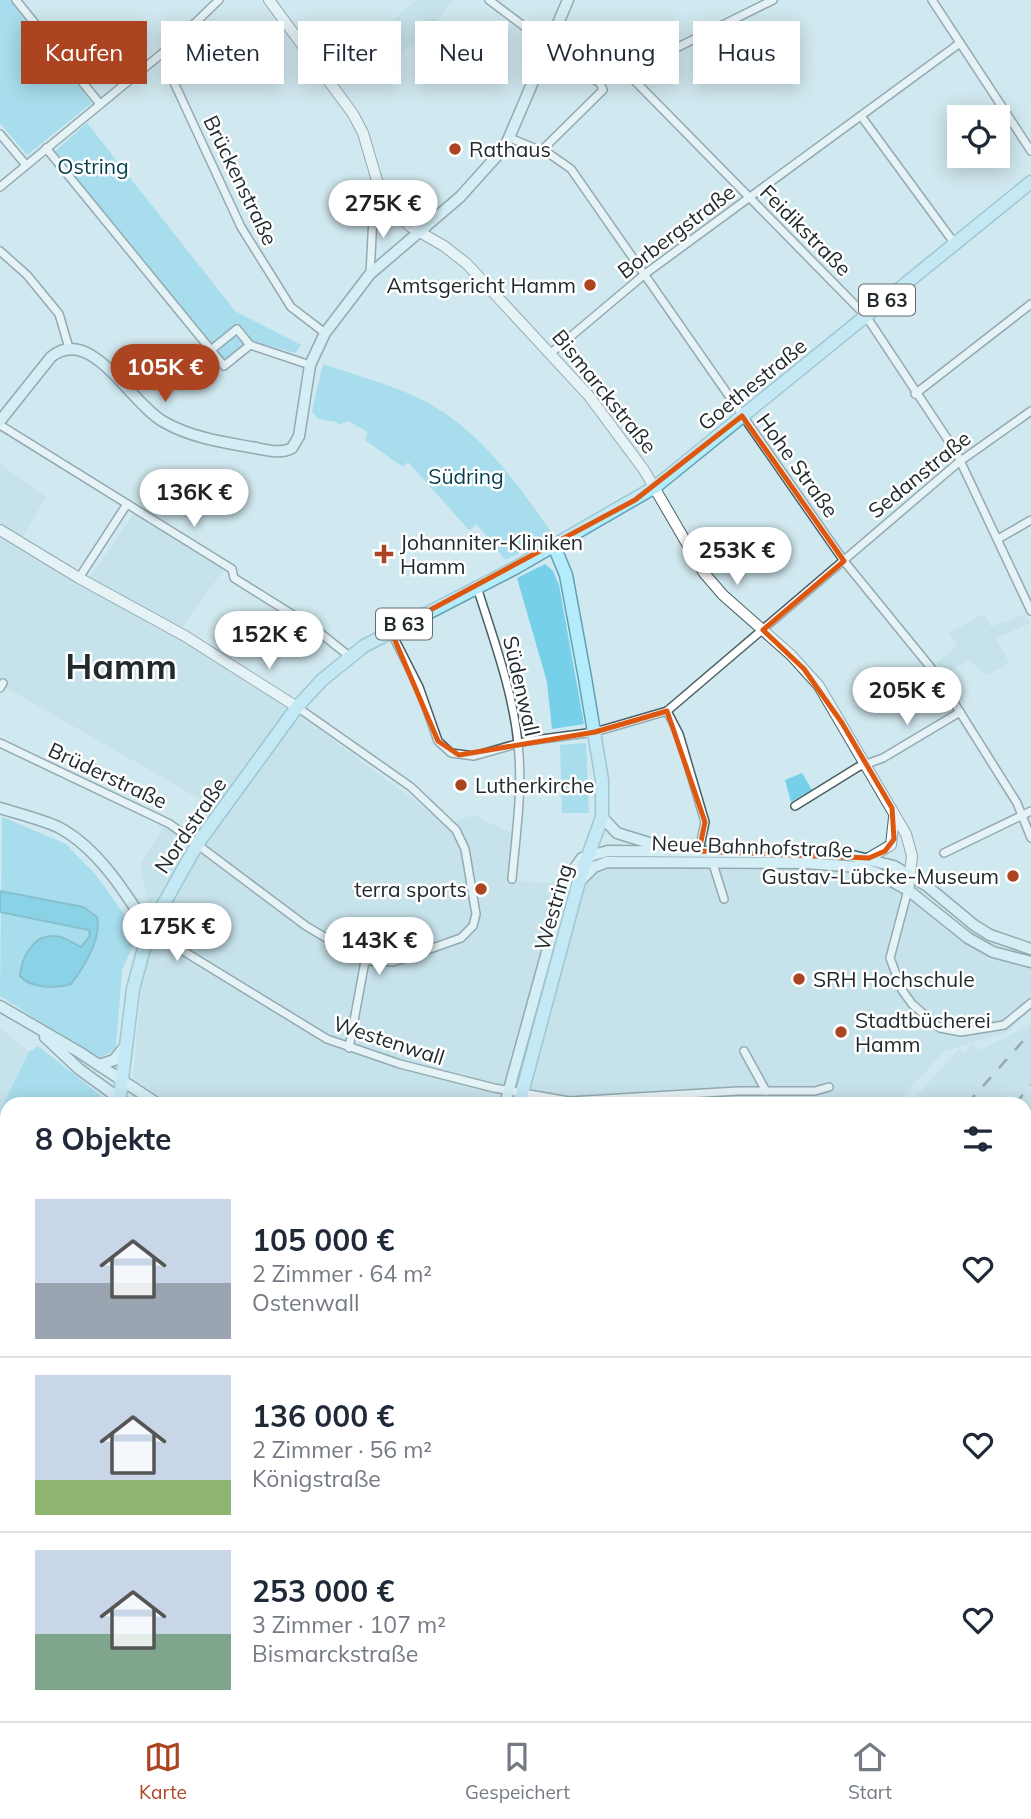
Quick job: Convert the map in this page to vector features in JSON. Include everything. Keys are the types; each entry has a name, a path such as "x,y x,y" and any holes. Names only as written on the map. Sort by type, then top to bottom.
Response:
{"main road":[{"path":"559,21 568,0"},
{"path":"0,423 51,357 69,348 84,349 93,354 139,403 176,428 246,447 278,452 292,448 299,436 310,365 325,333 369,274 476,181 510,138 533,84"},
{"name":"Goethestraße","path":"477,587 655,487 1031,182"},
{"path":"554,546 566,575 602,780 602,817 589,855"},
{"name":"B 63","path":"297,707 349,656 477,587"},
{"name":"Nordstraße","path":"124,1097 133,989 149,930 198,843 297,707"},
{"path":"0,808 56,827 80,842 102,865 149,930"},
{"path":"602,817 617,833 678,851"},
{"name":"Neue Bahnhofstraße","path":"589,855 608,850 840,853 869,858 911,875 990,935 1031,949"},
{"name":"Westring","path":"516,1096 589,855"},
{"name":"Westring","path":"516,1096 567,879 574,865 589,855"},
{"name":"Neue Bahnhofstraße","path":"579,883 594,867 607,862 846,866 877,873 908,890 968,938 993,952 1031,962"},
{"path":"0,1006 147,1097"},
{"path":"41,1032 71,1061 116,1097"},
{"path":"99,1065 114,1060 128,1042"},
{"path":"129,1097 135,1089"}],"street":[{"path":"16,0 100,104"},
{"path":"197,21 219,0"},
{"name":"Bismarckstraße","path":"269,0 340,96 363,133 375,173 392,210 467,264 551,353 617,430 655,487 704,573 723,595 763,630 819,687 906,834 912,856 908,890"},
{"path":"489,0 522,27"},
{"name":"Feidikstraße","path":"774,0 636,68 633,75 866,316 915,394 956,452 1031,611"},
{"path":"932,0 1031,151"},
{"name":"Borbergstraße","path":"551,353 645,274 960,43"},
{"path":"0,187 161,54"},
{"name":"Brückenstraße","path":"175,84 241,227 291,307 325,333"},
{"path":"541,151 603,90 600,84"},
{"path":"861,116 955,244"},
{"path":"0,134 26,165"},
{"name":"Hohe Straße","path":"510,138 541,151 570,169 844,561 936,674 1027,813 1031,838"},
{"path":"46,148 224,366 250,345"},
{"path":"369,274 375,173"},
{"path":"0,251 27,275 59,314 69,348"},
{"path":"915,394 1031,304"},
{"path":"211,350 237,330 250,345 310,365"},
{"name":"Sedanstraße","path":"391,631 419,687 438,741 451,753 474,755 518,744 594,732 667,711 959,462 1031,411"},
{"path":"0,423 232,569 234,578 323,634 349,656"},
{"path":"79,578 127,504"},
{"path":"998,539 1031,520"},
{"path":"0,530 79,578 185,636 297,707 411,787 456,830 468,865 476,914 473,926 457,941 418,955 393,962 365,961 349,1048"},
{"name":"Südenwall","path":"477,587 514,715 518,744 519,811 512,878"},
{"path":"667,711 679,734 705,822 699,851"},
{"path":"795,806 858,766 867,765 960,712"},
{"name":"Brüderstraße","path":"0,743 152,814 198,843 306,926 365,961"},
{"path":"869,858 885,851 891,845 895,825 892,808"},
{"path":"944,853 1027,813"},
{"path":"713,864 724,899"},
{"path":"908,890 890,958 902,990 912,1004 940,1028 961,1032 1004,1025 1031,1003"},
{"name":"Westenwall","path":"149,930 305,1028 349,1048 516,1096"},
{"path":"744,1051 766,1091"},
{"name":"Westenwall","path":"667,1097 815,1091 828,1087"}],"highlighted area":[{"path":"742,416 844,561 763,630 804,669 842,723 892,808 894,839 885,851 869,858 699,851 705,822 667,711 595,732 459,755 438,741 391,631 635,500"}],"shaded area":[{"path":"416,0 453,0 436,21 415,21 415,42 401,53 401,21 392,21"},
{"path":"0,464 46,497 22,538 89,579 134,513 224,569 177,634 289,708 197,837 192,834 204,815 194,809 200,799 0,684"},
{"path":"984,614 991,627 1025,614 1030,623 996,638 1009,663 986,675 968,660 945,675 937,663 958,645 949,633"},
{"path":"299,715 446,824 473,815 513,834 509,881 550,883 600,868 796,867 856,874 894,885 940,924 985,952 1031,965 1031,1009 1008,1032 944,1051 902,1097 161,1097 133,1078 143,964 148,945 188,866"},
{"path":"165,825 193,843 156,904 149,905 140,865"},
{"path":"0,891 83,907 97,917 94,943 71,984 51,987 24,980 20,976 24,960 31,946 51,936 66,939 81,947 90,936 89,930 0,912"},
{"path":"1031,1024 1031,1097 915,1097 959,1049 964,1053 972,1044 980,1050"},
{"path":"0,1028 29,1052 7,1097 0,1097"}],"green space":[{"path":"0,0 11,0 28,21 21,21 21,84 77,84 92,103 27,155 0,123"},
{"name":"Ostring","path":"87,123 235,311 301,345 295,353 253,341 241,325 211,344 53,153"},
{"path":"234,336 240,339 243,345 229,358 223,359 219,353 220,347"},
{"name":"Südring","path":"323,364 415,396 460,424 504,469 554,536 505,560 477,524 469,530 408,462 403,467 365,440 368,432 348,421 337,425 337,422 318,419 312,411"},
{"path":"545,564 553,571 559,585 584,724 552,729 547,682 517,578"},
{"path":"586,743 589,813 562,813 560,745"},
{"path":"802,773 812,790 791,802 785,780"},
{"path":"2,817 66,844 96,875 138,934 122,970 116,1046 112,1052 98,1058 0,996"},
{"path":"38,1046 103,1097 7,1097 29,1052"}],"railway":[{"path":"973,1097 1031,1032"},
{"path":"1021,1097 1031,1085"}],"place":[{"name":"Rathaus","path":"455,149"},
{"name":"Amtsgericht Hamm","path":"590,285"},
{"name":"Johanniter-Kliniken Hamm","path":"384,554"},
{"name":"Lutherkirche","path":"461,785"},
{"name":"Gustav-Lübcke-Museum","path":"1013,876"},
{"name":"terra sports","path":"481,889"},
{"name":"SRH Hochschule","path":"799,979"},
{"name":"Stadtbücherei Hamm","path":"841,1032"}],"district":[{"name":"Hamm","path":"121,666"}]}
